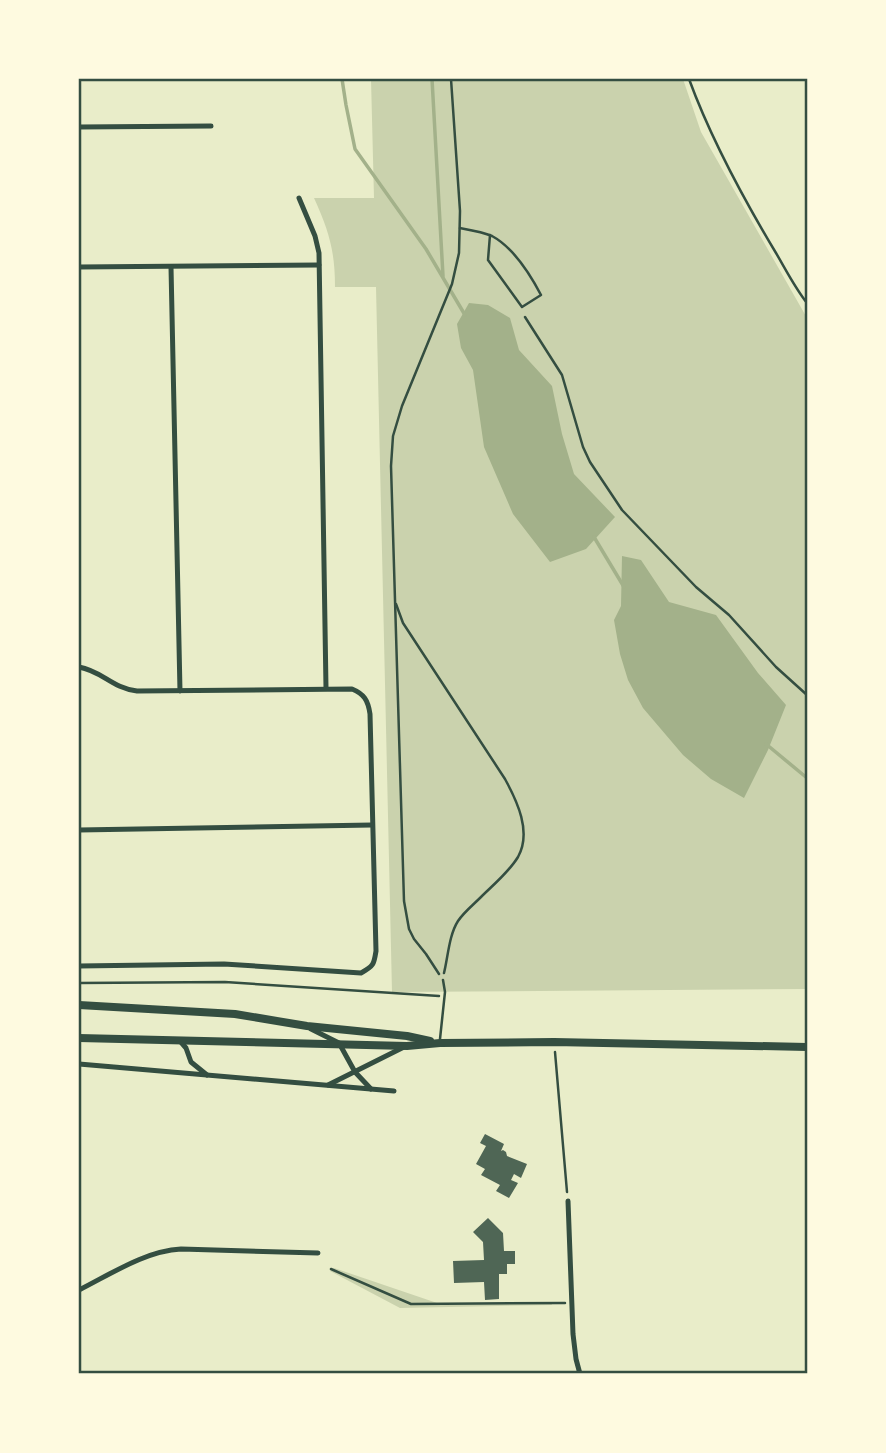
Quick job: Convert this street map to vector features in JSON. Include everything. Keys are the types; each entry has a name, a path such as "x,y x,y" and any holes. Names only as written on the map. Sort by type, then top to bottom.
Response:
{"main road":[{"path":"79,1005 235,1014 307,1027 407,1036 440,1043"},
{"path":"79,1038 407,1046 440,1043 554,1042 807,1047"}],"street":[{"path":"79,127 211,126"},
{"path":"299,198 319,253 326,688"},
{"path":"79,267 319,265"},
{"path":"171,267 180,691"},
{"path":"79,667 89,669 125,690 326,688 352,689 361,693 369,702 376,951 370,969 361,973 224,964 79,965"},
{"path":"79,830 372,825"},
{"path":"307,1027 339,1043 355,1072 371,1089"},
{"path":"180,1041 191,1062 207,1075"},
{"path":"328,1085 407,1046"},
{"path":"79,1064 394,1091"},
{"path":"568,1201 572,1303 576,1359 580,1374"},
{"path":"79,1290 164,1251 181,1249 318,1253"}],"lane":[{"path":"689,79 700,110 726,161 765,234 807,303"},
{"path":"440,1043 445,997 443,980"}],"path":[{"path":"443,980 408,929 405,915 391,466 393,436 402,406 453,280 459,253 460,228 451,79"},
{"path":"460,228 490,235 506,245 541,295 522,307 488,260 490,235"},
{"path":"526,317 562,374 583,447 590,462 622,510 696,587 729,615 776,667 807,695"},
{"path":"394,601 403,623 505,779 520,811 523,831 523,841 517,858 458,921 451,940 443,980"},
{"path":"79,984 225,982 445,997"},
{"path":"554,1042 568,1201"},
{"path":"331,1269 411,1304 572,1303"}],"shaded area":[{"path":"371,79 683,79 701,132 807,318 807,989 392,992 376,287 335,287 330,241 314,198 374,198"},
{"path":"469,303 488,305 510,318 519,350 552,386 574,474 615,517 586,549 550,562 513,514 484,447 473,370 461,348 457,324"},
{"path":"622,556 641,560 669,602 716,615 758,673 786,705 768,750 744,798 711,779 683,755 643,708 628,680 614,620 621,606"},
{"path":"334,1268 440,1304 551,1302 552,1305 400,1308 330,1271"}],"building":[{"path":"485,1134 504,1144 501,1151 506,1152 507,1156 527,1164 521,1178 514,1174 511,1180 518,1183 509,1198 496,1191 500,1185 481,1175 485,1169 476,1164 486,1146 480,1143"},
{"path":"488,1218 503,1233 504,1251 515,1251 515,1264 507,1264 507,1274 499,1274 499,1299 485,1300 484,1282 454,1283 453,1261 484,1260 483,1242 473,1232"}],"waterway":[{"path":"342,79 355,149 426,249 465,315"},
{"path":"432,79 443,276"},
{"path":"594,537 624,587"},
{"path":"766,744 807,778"}]}
